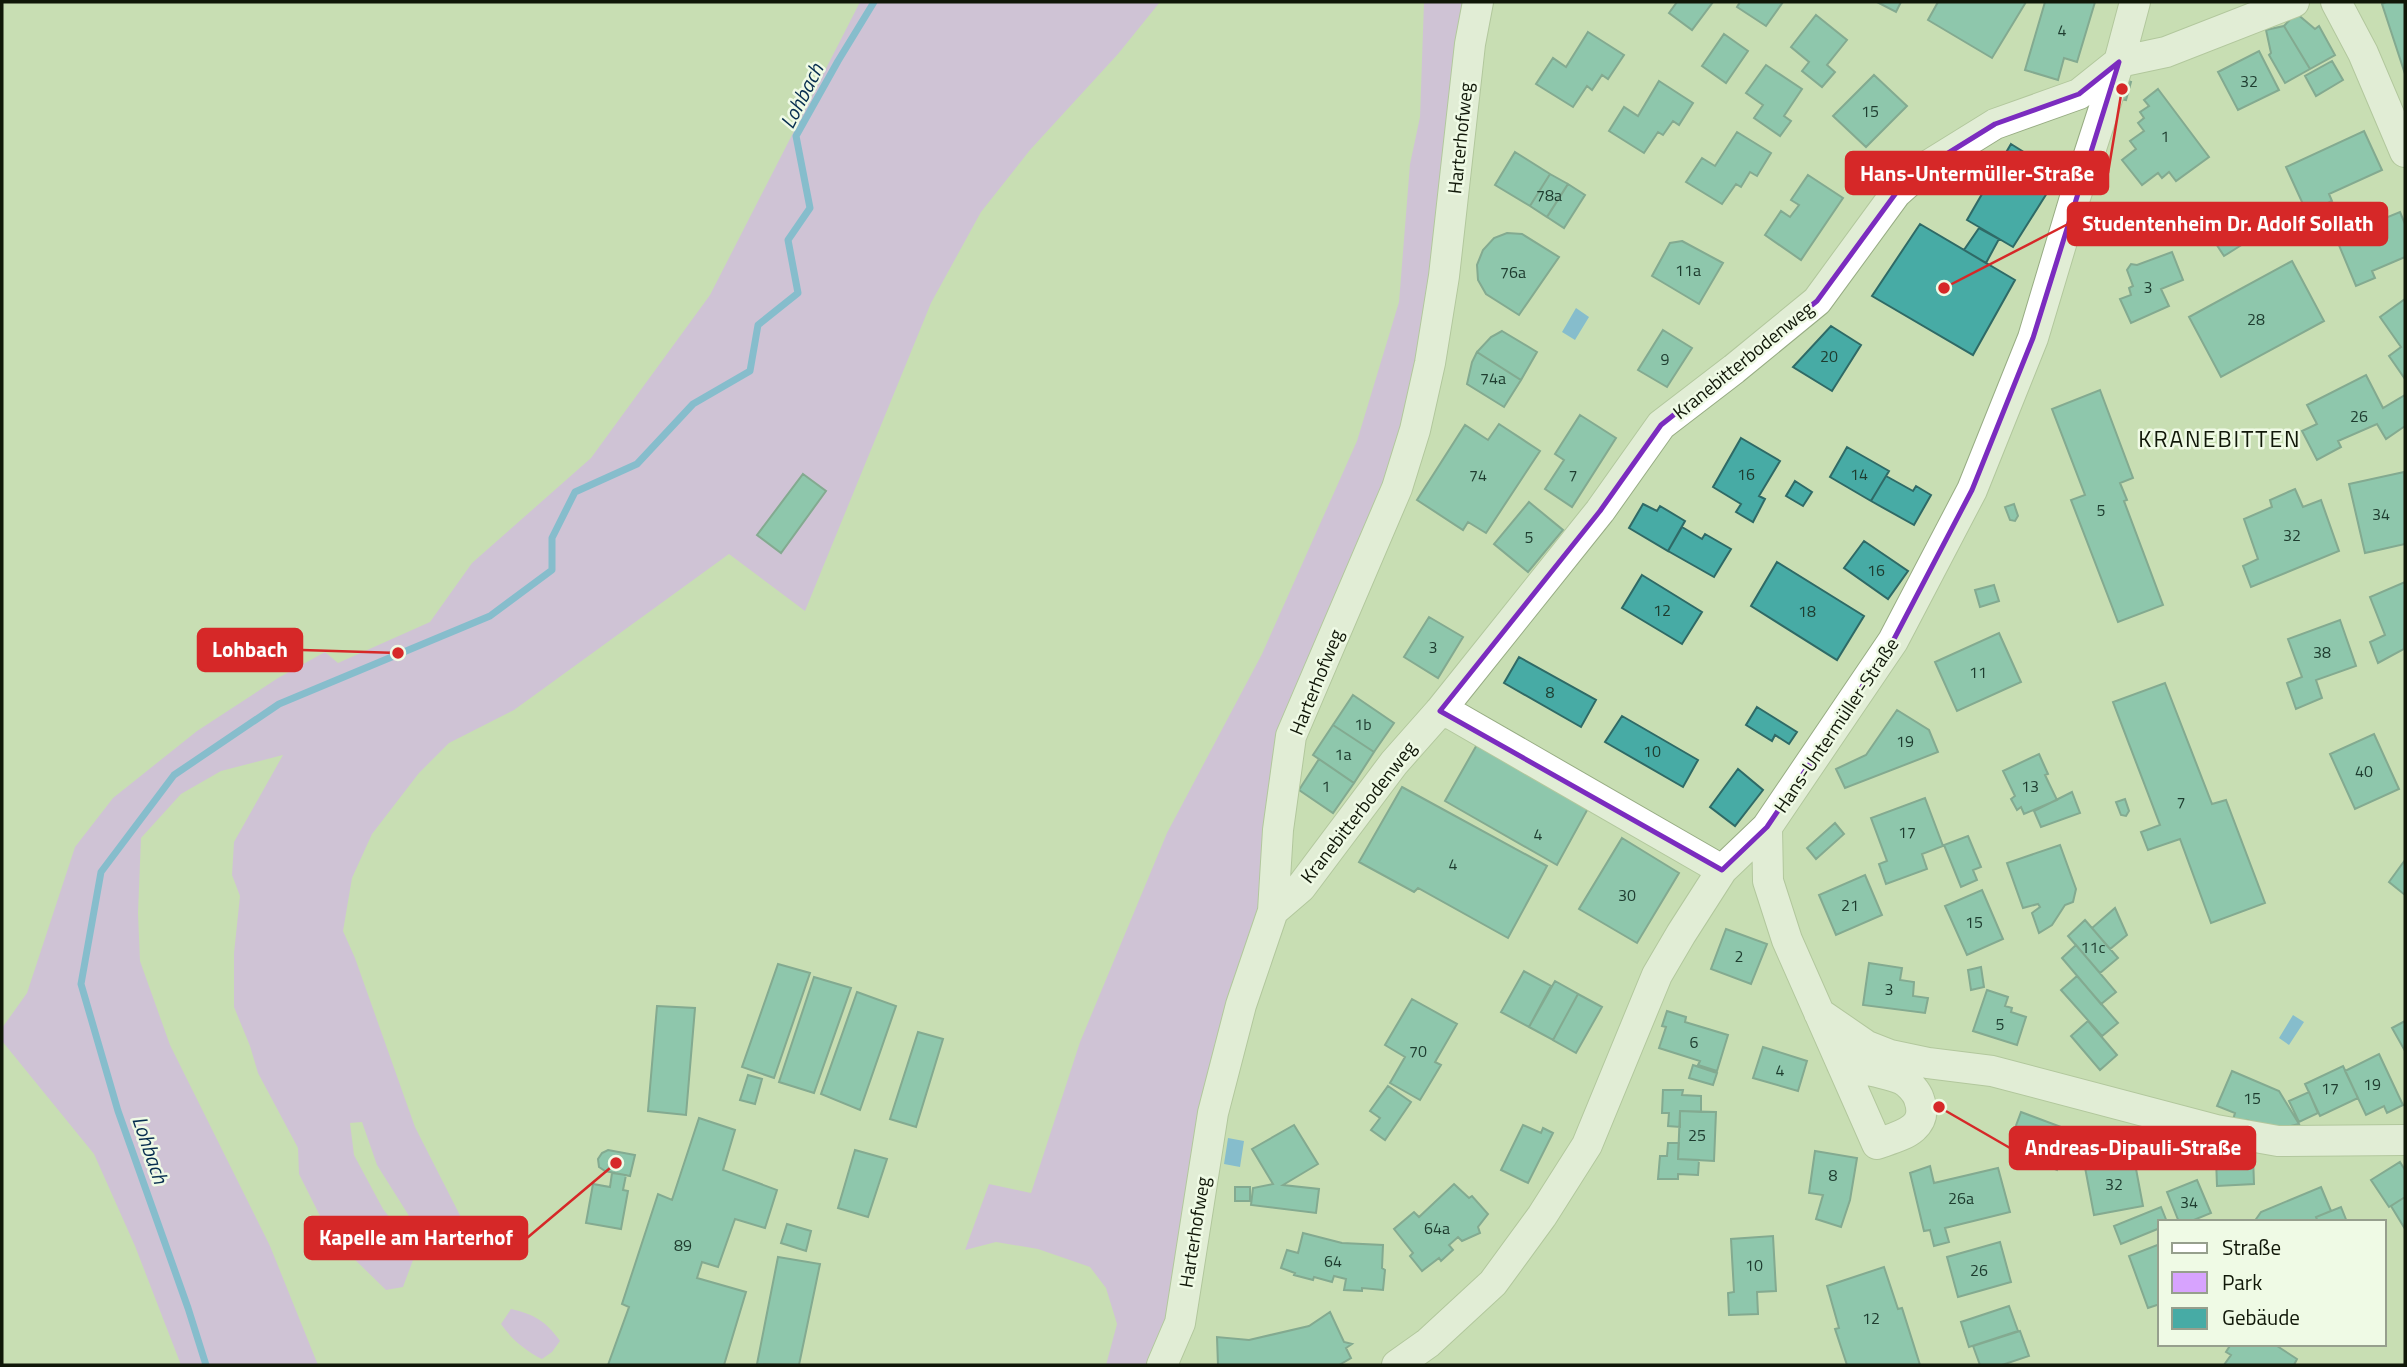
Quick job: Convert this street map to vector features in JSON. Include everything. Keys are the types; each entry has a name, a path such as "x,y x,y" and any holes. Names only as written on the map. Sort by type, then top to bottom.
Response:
{"street":[{"name":"Harterhofweg","path":"1162,1365 1180,1323 1213,1113 1241,1005 1273,911 1278,830 1292,736 1397,488 1415,430 1430,363 1444,276 1470,44 1478,2"},
{"name":"Hans-Untermüller-Straße","path":"1397,1365 1428,1343 1493,1283 1542,1216 1587,1145 1657,975 1722,870 1767,827 1894,641 1972,490 2033,338 2119,62 2135,2"},
{"name":"Kranebitterbodenweg","path":"1273,911 1301,887 1394,762 1440,711 1600,511 1661,425 1737,367 1816,301 1896,193 1924,168 1995,124 2079,94 2119,62 2166,52 2294,2"},
{"path":"2336,2 2363,53 2405,152"},
{"path":"1440,711 1453,715 1722,870"},
{"path":"1767,827 1768,881 1787,940 1819,1013 1842,1065 1877,1144 1909,1133 1919,1122 1922,1109 1918,1095 1904,1080 1842,1065"},
{"path":"1819,1013 1867,1046 1890,1055 1992,1071 2216,1130 2278,1141 2405,1140"}],"highlighted area":[{"path":"2119,62 2033,338 1972,490 1893,641 1767,827 1722,870 1440,711 1600,511 1661,425 1817,301 1896,193 1924,168 1995,124 2079,94"}],"green space":[{"path":"860,2 1160,2 1118,54 1030,150 981,212 931,303 805,611 729,554 514,710 449,743 419,773 372,834 352,878 343,931 415,1127 470,1235 450,1243 437,1242 416,1227 377,1165 362,1122 350,1123 354,1155 383,1209 416,1252 403,1287 386,1290 346,1251 320,1216 299,1174 298,1148 258,1073 234,1007 234,953 240,896 232,875 234,842 283,755 221,771 181,794 141,838 138,913 140,961 170,1045 270,1246 318,1365 181,1365 135,1246 94,1154 2,1041 2,1028 27,993 75,847 113,798 197,731 278,678 325,652 338,663 430,622 472,563 591,458 710,295"},
{"path":"1424,2 1478,2 1430,363 1291,736 1278,830 1162,1365 1106,1365 1117,1324 1106,1288 1090,1267 1038,1249 996,1242 965,1250 989,1184 1031,1193 1080,1042 1167,833 1262,654 1357,441 1399,302 1410,164 1420,117"},
{"path":"511,1309 533,1316 550,1329 560,1341 552,1352 542,1359 509,1335 501,1324"}],"water":[{"path":"1576,308 1589,317 1575,340 1562,332"},
{"path":"2293,1015 2304,1022 2289,1045 2279,1038"},
{"path":"1228,1138 1244,1141 1240,1167 1224,1164"}],"building":[{"path":"1677,2 1713,2 1692,30 1669,13"},
{"path":"1740,2 1783,2 1766,26 1737,7"},
{"path":"1877,2 1901,2 1896,12"},
{"path":"1938,2 2026,2 1992,58 1928,20"},
{"path":"2045,2 2095,2 2077,62 2064,58 2058,80 2025,70"},
{"path":"2405,2 2405,74 2382,4"},
{"path":"2296,13 2315,29 2319,26 2335,55 2310,69 2284,26"},
{"path":"1816,15 1847,40 1827,65 1835,72 1822,87 1802,71 1809,62 1791,47"},
{"path":"2284,26 2310,69 2285,83 2269,55 2271,53 2266,30"},
{"path":"1588,32 1624,55 1608,79 1602,75 1592,90 1587,86 1573,107 1536,84 1553,58 1566,67"},
{"path":"1724,34 1748,51 1726,83 1702,66"},
{"path":"2259,51 2279,90 2238,110 2218,72"},
{"path":"2332,61 2343,80 2316,96 2305,76"},
{"path":"1766,65 1802,89 1784,116 1791,121 1780,136 1754,118 1763,105 1746,93"},
{"path":"1874,75 1907,106 1866,147 1833,116"},
{"path":"2125,80 2131,82 2126,100 2120,99"},
{"path":"1659,81 1693,103 1679,125 1673,121 1663,135 1658,132 1644,153 1609,131 1624,107 1638,116"},
{"path":"2158,89 2209,157 2176,181 2169,172 2162,178 2158,173 2142,185 2122,160 2136,149 2130,141 2144,131 2138,123 2144,118 2140,112 2149,106 2144,100"},
{"path":"2364,131 2382,170 2329,194 2332,201 2307,213 2286,167"},
{"path":"1737,132 1771,153 1757,176 1750,172 1741,187 1736,184 1722,204 1686,182 1702,158 1715,166"},
{"path":"2011,144 2059,174 2013,247 1967,220"},
{"path":"1515,152 1550,174 1530,206 1495,185"},
{"path":"1550,174 1568,184 1547,217 1530,206"},
{"path":"1808,175 1843,198 1801,260 1765,235 1781,211 1790,217 1799,205 1791,200"},
{"path":"1568,184 1585,195 1564,228 1547,217"},
{"path":"2400,212 2405,224 2405,257 2372,271 2375,278 2356,286 2336,238"},
{"path":"2236,216 2251,239 2224,256 2209,233"},
{"path":"1920,224 2015,280 1973,355 1872,296"},
{"path":"1979,228 1999,239 1986,263 1964,250"},
{"path":"1507,233 1522,234 1559,257 1519,315 1486,294 1478,280 1477,265 1483,250 1494,238"},
{"path":"1682,241 1723,263 1699,304 1652,276 1670,243"},
{"path":"2172,252 2183,280 2161,289 2169,306 2131,323 2120,299 2131,295 2129,288 2133,286 2127,270 2131,264 2137,265"},
{"path":"2292,261 2324,321 2221,377 2189,317"},
{"path":"2405,299 2405,379 2389,356 2401,347 2380,317"},
{"path":"1831,326 1861,345 1832,391 1793,367"},
{"path":"1663,330 1692,348 1667,387 1638,370"},
{"path":"1502,331 1537,352 1521,380 1477,352 1491,337"},
{"path":"1477,352 1521,380 1504,407 1467,384"},
{"path":"2366,375 2383,408 2405,395 2405,426 2386,439 2377,424 2338,441 2341,447 2317,460 2302,431 2317,424 2307,405"},
{"path":"2100,390 2133,478 2120,483 2127,500 2124,501 2163,605 2118,622 2071,500 2085,495 2052,409"},
{"path":"1580,415 1616,438 1572,507 1545,489 1564,460 1555,454"},
{"path":"1499,424 1540,451 1486,533 1468,522 1463,530 1417,500 1465,425 1488,440"},
{"path":"1741,438 1780,461 1759,496 1765,499 1753,522 1736,512 1741,504 1713,487"},
{"path":"1847,447 1889,471 1871,501 1830,477"},
{"path":"2404,472 2405,544 2365,553 2349,484"},
{"path":"803,474 826,491 781,553 757,535"},
{"path":"1886,476 1913,491 1916,486 1931,495 1914,525 1871,501"},
{"path":"1795,481 1812,492 1803,506 1786,496"},
{"path":"2295,489 2303,507 2321,500 2339,551 2251,587 2243,566 2258,559 2244,519 2272,507 2270,500"},
{"path":"1529,502 1563,530 1528,572 1494,544"},
{"path":"1643,504 1657,511 1660,506 1685,521 1668,551 1629,528"},
{"path":"2014,504 2018,516 2015,521 2010,520 2005,507"},
{"path":"1682,527 1702,539 1705,534 1731,549 1714,577 1668,551"},
{"path":"1864,541 1908,571 1888,599 1844,568"},
{"path":"1777,562 1864,616 1837,660 1751,606"},
{"path":"1642,575 1702,612 1682,644 1622,608"},
{"path":"2405,582 2404,649 2378,663 2370,642 2385,635 2370,597"},
{"path":"1994,585 1999,601 1980,607 1975,590"},
{"path":"1429,617 1463,637 1438,678 1404,657"},
{"path":"2340,620 2356,666 2316,680 2322,698 2296,709 2287,683 2302,677 2288,639"},
{"path":"1999,633 2021,682 1957,711 1935,662"},
{"path":"1519,657 1596,700 1581,727 1504,683"},
{"path":"2165,683 2212,804 2226,800 2265,903 2211,923 2180,839 2148,850 2141,832 2160,825 2113,702"},
{"path":"1353,695 1394,723 1374,752 1333,725"},
{"path":"1757,707 1797,732 1789,744 1775,735 1772,741 1746,725"},
{"path":"1897,710 1929,730 1938,752 1845,788 1836,769 1866,755"},
{"path":"1622,716 1698,760 1683,787 1605,742"},
{"path":"1333,725 1374,752 1354,783 1313,755"},
{"path":"2374,734 2399,789 2355,809 2330,754"},
{"path":"1479,741 1591,803 1557,865 1445,801"},
{"path":"2039,754 2057,800 2024,814 2021,807 2017,810 2011,799 2015,796 2003,771"},
{"path":"1319,759 1354,783 1333,813 1299,790"},
{"path":"1738,769 1763,790 1735,826 1710,807"},
{"path":"1402,787 1547,866 1508,938 1418,888 1414,892 1359,862"},
{"path":"2072,792 2080,813 2041,827 2034,811"},
{"path":"1925,798 1943,846 1922,854 1927,869 1886,884 1879,864 1887,861 1871,818"},
{"path":"2125,799 2129,811 2126,816 2121,815 2116,802"},
{"path":"1835,823 1844,834 1816,859 1807,848"},
{"path":"1968,836 1981,867 1973,870 1977,880 1961,887 1944,845"},
{"path":"1622,838 1679,873 1637,943 1579,909"},
{"path":"2060,845 2076,889 2073,902 2065,905 2052,925 2039,933 2032,913 2040,907 2038,904 2023,908 2007,863"},
{"path":"2405,860 2405,895 2389,882"},
{"path":"1865,875 1882,915 1836,935 1819,895"},
{"path":"1982,890 2003,939 1967,955 1945,906"},
{"path":"2115,908 2127,935 2110,949 2092,928"},
{"path":"2085,920 2118,958 2100,973 2068,936"},
{"path":"1726,929 1767,944 1751,984 1711,969"},
{"path":"2076,945 2116,992 2101,1004 2062,958"},
{"path":"1869,963 1902,968 1900,980 1914,982 1913,996 1928,998 1925,1013 1863,1005"},
{"path":"778,964 810,973 774,1078 742,1067"},
{"path":"1981,967 1984,987 1971,990 1968,970"},
{"path":"1524,971 1551,986 1529,1027 1501,1012"},
{"path":"2077,976 2118,1023 2102,1036 2061,990"},
{"path":"814,977 851,988 814,1093 779,1082"},
{"path":"1555,981 1578,994 1553,1040 1529,1027"},
{"path":"1987,990 2008,997 2005,1006 2012,1008 2011,1012 2026,1017 2017,1045 1973,1031"},
{"path":"857,992 896,1006 860,1110 821,1094"},
{"path":"1578,994 1602,1007 1576,1053 1553,1040"},
{"path":"1412,999 1457,1024 1435,1062 1441,1065 1420,1100 1390,1083 1405,1057 1385,1045"},
{"path":"657,1006 695,1008 686,1115 648,1111"},
{"path":"1667,1011 1686,1017 1685,1022 1728,1035 1717,1071 1698,1065 1700,1061 1659,1048 1666,1027 1662,1026"},
{"path":"2088,1021 2117,1055 2100,1070 2071,1036"},
{"path":"2405,1021 2405,1051 2392,1028"},
{"path":"918,1032 943,1039 916,1127 890,1119"},
{"path":"1763,1047 1807,1061 1798,1091 1753,1078"},
{"path":"2379,1054 2403,1105 2387,1113 2384,1106 2366,1115 2345,1071"},
{"path":"1693,1065 1717,1073 1713,1085 1689,1078"},
{"path":"2343,1066 2358,1098 2320,1116 2305,1084"},
{"path":"2232,1071 2279,1091 2299,1124 2279,1126 2276,1130 2247,1120 2242,1127 2232,1123 2235,1113 2217,1106"},
{"path":"748,1075 762,1079 755,1104 740,1100"},
{"path":"1388,1086 1411,1102 1385,1140 1371,1130 1380,1118 1370,1111"},
{"path":"1663,1090 1683,1090 1682,1095 1701,1096 1701,1112 1680,1111 1680,1127 1668,1126 1669,1113 1662,1113"},
{"path":"2309,1092 2318,1113 2299,1122 2289,1101"},
{"path":"1680,1111 1716,1112 1714,1161 1678,1159"},
{"path":"2021,1112 2072,1131 2057,1170 2025,1157 2029,1145 2025,1136 2014,1131"},
{"path":"699,1118 735,1130 723,1170 777,1190 765,1228 735,1219 718,1267 702,1262 697,1278 746,1292 724,1365 608,1365 629,1307 622,1304 658,1194 672,1200"},
{"path":"1294,1125 1318,1164 1283,1185 1319,1189 1316,1213 1251,1205 1253,1188 1273,1184 1252,1149"},
{"path":"1523,1125 1541,1133 1543,1128 1553,1133 1528,1183 1501,1170"},
{"path":"1668,1143 1679,1143 1678,1159 1699,1160 1698,1175 1678,1174 1678,1179 1658,1179 1660,1156 1667,1156"},
{"path":"608,1150 635,1155 630,1176 605,1171 599,1167 598,1159"},
{"path":"855,1150 887,1159 868,1217 838,1208"},
{"path":"1815,1151 1857,1158 1850,1200 1841,1227 1816,1219 1823,1195 1809,1193"},
{"path":"2133,1153 2143,1206 2094,1215 2084,1162"},
{"path":"2253,1156 2254,1184 2217,1186 2216,1158"},
{"path":"2400,1162 2405,1170 2405,1197 2389,1207 2371,1180"},
{"path":"1930,1166 1934,1183 1998,1168 2010,1212 1945,1228 1949,1242 1934,1246 1930,1230 1924,1231 1910,1173"},
{"path":"612,1173 626,1175 623,1190 628,1191 621,1229 586,1223 593,1184 610,1187"},
{"path":"2197,1180 2211,1213 2194,1220 2178,1220 2167,1192"},
{"path":"1454,1184 1469,1198 1472,1196 1488,1214 1478,1227 1480,1233 1462,1241 1458,1237 1449,1245 1453,1250 1441,1261 1439,1258 1422,1271 1410,1256 1413,1253 1394,1229 1414,1212 1419,1217"},
{"path":"1235,1187 1250,1187 1250,1201 1235,1201"},
{"path":"2321,1187 2331,1211 2316,1217 2317,1220 2255,1220 2261,1212"},
{"path":"2405,1197 2405,1229 2391,1206"},
{"path":"2161,1207 2166,1220 2158,1220 2158,1229 2121,1244 2114,1226"},
{"path":"2341,1207 2346,1220 2317,1220 2316,1217"},
{"path":"787,1224 811,1231 806,1251 781,1243"},
{"path":"1303,1233 1342,1243 1383,1245 1383,1290 1344,1290 1346,1279 1334,1276 1332,1282 1314,1277 1313,1280 1281,1268 1287,1250 1298,1253"},
{"path":"1773,1236 1776,1291 1757,1292 1758,1314 1729,1315 1728,1293 1734,1292 1731,1239"},
{"path":"2000,1242 2011,1282 1958,1297 1947,1257"},
{"path":"2158,1245 2158,1305 2148,1308 2129,1256"},
{"path":"778,1257 820,1264 799,1365 757,1364"},
{"path":"1884,1267 1898,1309 1902,1308 1920,1365 1847,1365 1835,1329 1839,1328 1827,1286"},
{"path":"2009,1306 2018,1331 1969,1347 1961,1322"},
{"path":"1330,1312 1344,1342 1352,1344 1346,1348 1351,1358 1339,1365 1218,1365 1217,1337 1249,1340 1309,1326"},
{"path":"2020,1331 2029,1356 2002,1365 1980,1365 1973,1346"},
{"path":"2230,1346 2277,1346 2297,1359 2294,1365 2224,1365 2231,1355 2226,1352"}],"waterway":[{"name":"Lohbach","path":"206,1365 118,1111 81,984 101,872 174,775 279,704 490,616 552,570 552,538 575,492 637,464 693,404 750,371 758,325 798,293 788,240 810,208 796,136 874,2"}],"place":[{"name":"Hans-Untermüller-Straße","path":"2122,89"},
{"name":"Studentenheim Dr. Adolf Sollath","path":"1944,288"},
{"name":"Lohbach","path":"398,653"},
{"name":"Andreas-Dipauli-Straße","path":"1939,1107"},
{"name":"Kapelle am Harterhof","path":"616,1163"}],"district":[{"name":"KRANEBITTEN","path":"2220,439"}]}
